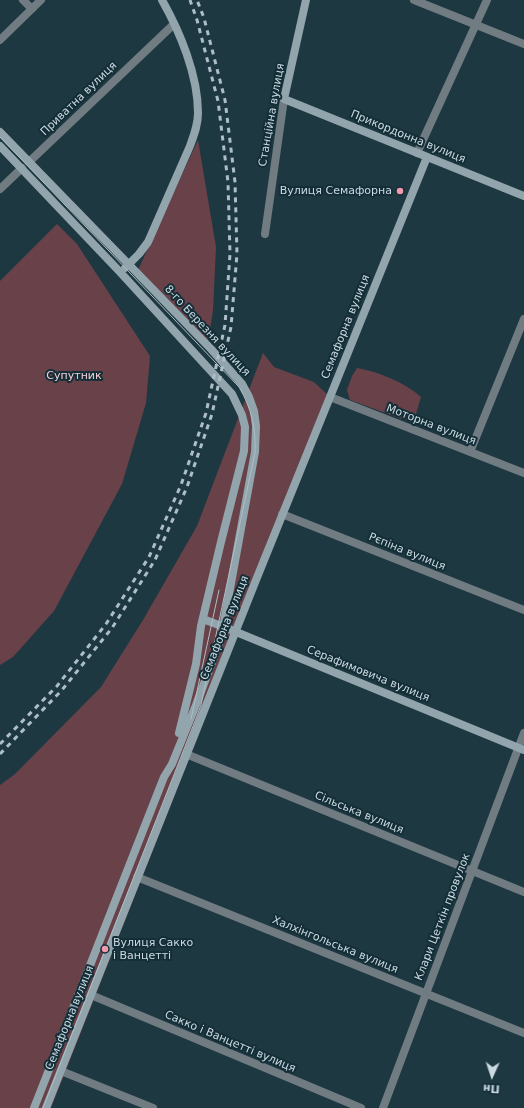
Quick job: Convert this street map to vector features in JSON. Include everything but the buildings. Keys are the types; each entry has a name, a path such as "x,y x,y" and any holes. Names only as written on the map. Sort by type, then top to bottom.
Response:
{"main road":[{"path":"120,272 139,254 148,242 196,130 198,114 192,75 187,57 174,24 162,0"},
{"name":"Станційна вулиця","path":"284,99 306,0"},
{"name":"Прикордонна вулиця","path":"284,99 524,196"},
{"name":"8-го Березня вулиця","path":"0,132 211,349 242,384 249,397 254,411 256,426 255,452 224,627"},
{"path":"0,146 120,272 232,394 242,415 245,427 244,451 221,542 204,620"},
{"name":"Семафорна вулиця","path":"46,1108 235,631 427,157"},
{"name":"Приватна вулиця","path":"22,168 29,162"},
{"name":"Семафорна вулиця","path":"34,1108 164,777 185,713 196,664 200,633 204,620"},
{"name":"Серафимовича вулиця","path":"204,620 235,631 521,749"},
{"name":"Семафорна вулиця","path":"164,777 172,764 199,698 217,651 224,627"}],"street":[{"path":"23,0 32,9"},
{"path":"0,40 41,0"},
{"path":"414,0 524,44"},
{"path":"417,153 487,0"},
{"name":"Приватна вулиця","path":"29,162 174,24"},
{"name":"Станційна вулиця","path":"265,234 284,99"},
{"name":"Приватна вулиця","path":"0,189 22,168"},
{"path":"470,452 524,319"},
{"name":"Моторна вулиця","path":"330,398 524,473"},
{"name":"Рєпіна вулиця","path":"282,514 524,610"},
{"name":"Клари Цеткін провулок","path":"383,1108 472,871 521,749 524,733"},
{"name":"Сільська вулиця","path":"186,754 524,892"},
{"name":"Халхінгольська вулиця","path":"137,877 524,1033"},
{"name":"Сакко і Ванцетті вулиця","path":"91,995 361,1108"},
{"path":"61,1070 153,1108"}],"green space":[{"path":"198,140 216,247 213,310 208,344 138,270"},
{"name":"Супутник","path":"57,224 77,244 150,356 146,403 122,484 54,611 13,657 0,665 0,281"},
{"path":"263,353 274,367 314,382 330,397 51,1108 0,1108 0,785 15,774 101,687 143,620 197,526"},
{"path":"357,368 391,378 421,397 416,414 410,421 350,400 347,390 352,376"}],"tram line":[{"path":"0,137 239,387 250,411 254,427 255,444 255,453 201,705 43,1108"},
{"path":"191,719 219,590"}],"railway":[{"path":"0,744 57,686 106,624 149,557 181,485 206,413 225,325 230,254 228,182 218,101 197,20 190,0"},
{"path":"0,754 62,690 112,628 155,560 187,487 212,414 231,327 237,254 235,182 225,100 204,18 197,0"}],"place":[{"name":"Вулиця Семафорна","path":"400,191"},
{"name":"Вулиця Сакко і Ванцетті","path":"105,949"}]}
